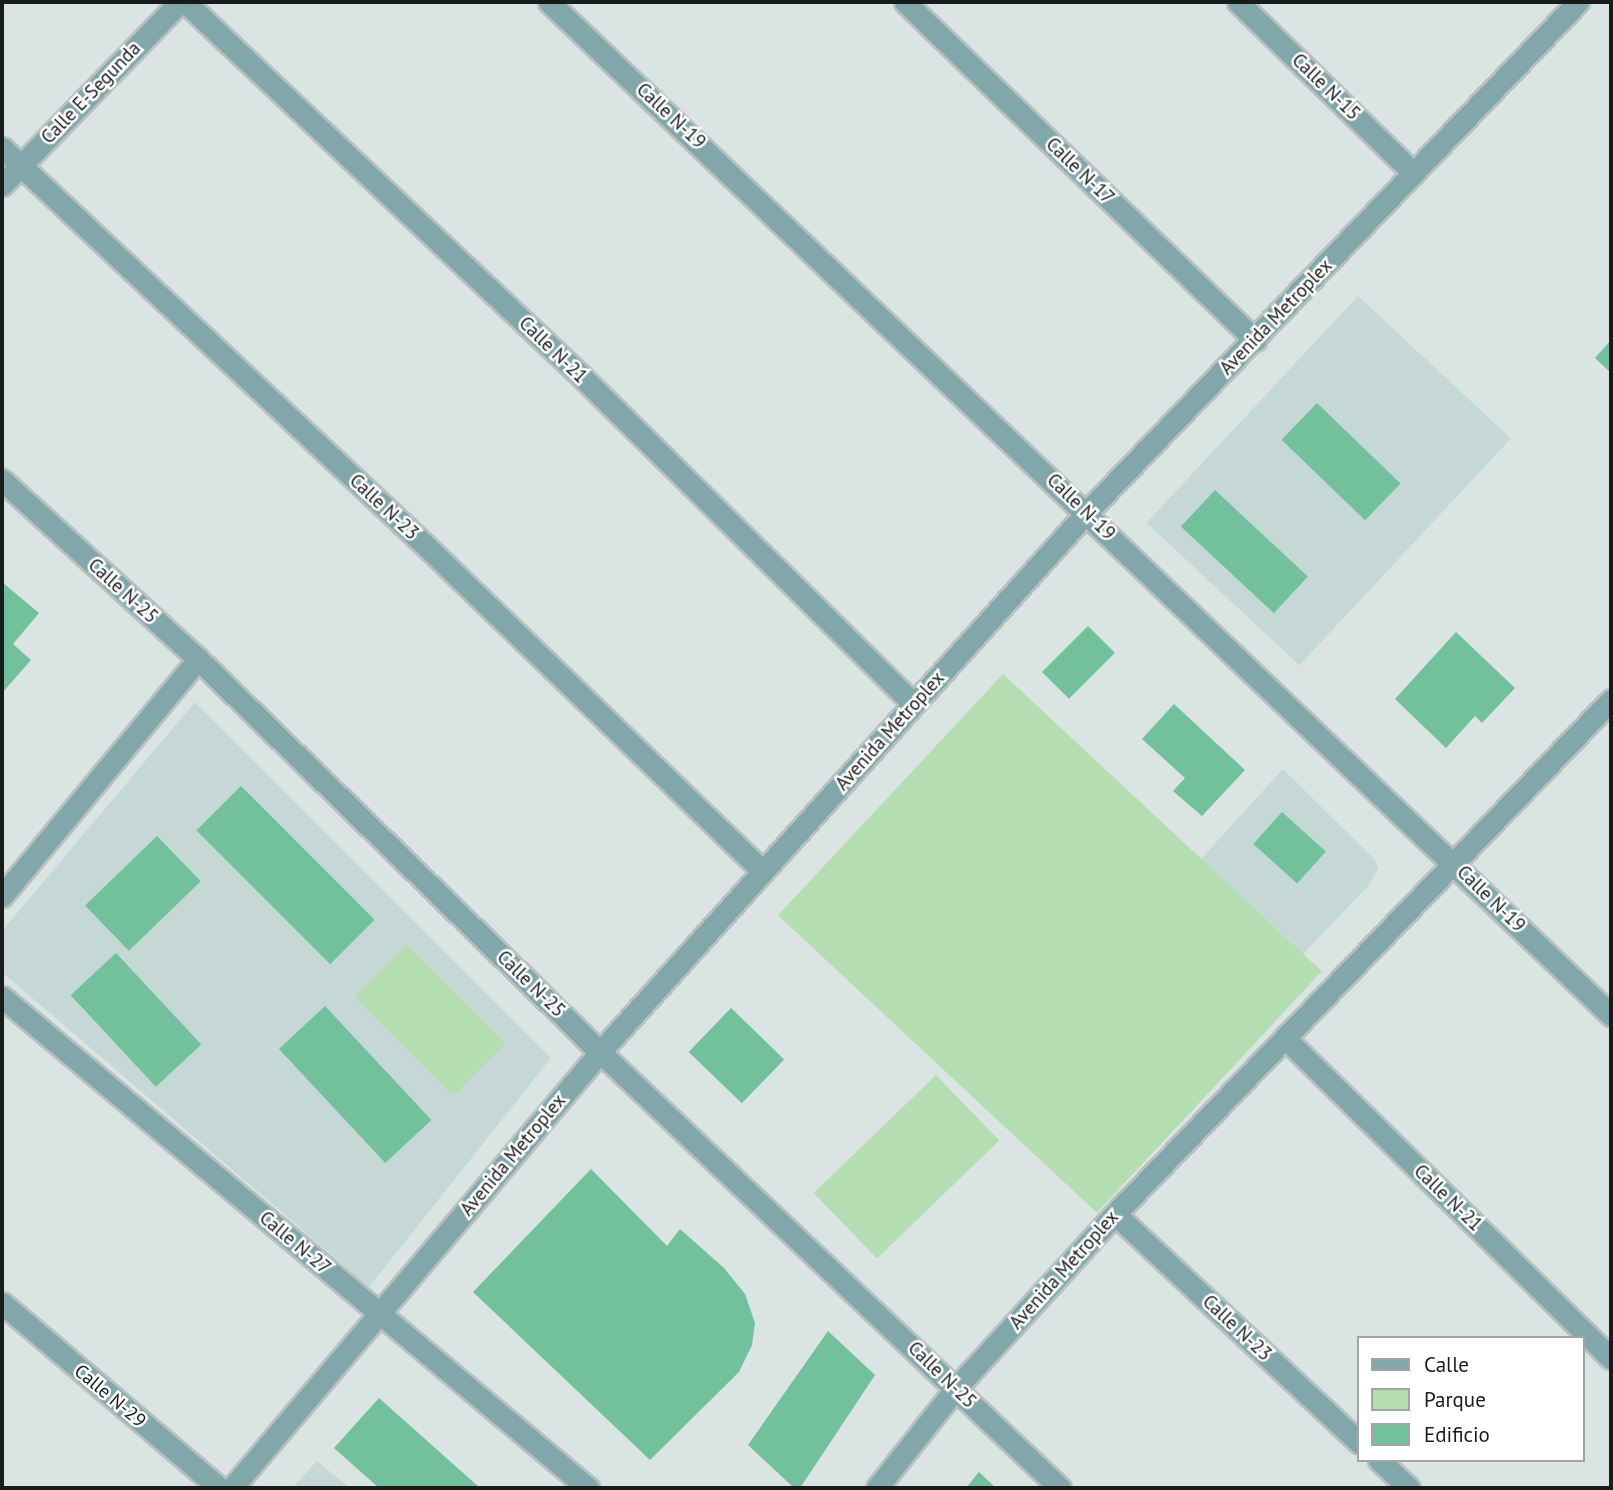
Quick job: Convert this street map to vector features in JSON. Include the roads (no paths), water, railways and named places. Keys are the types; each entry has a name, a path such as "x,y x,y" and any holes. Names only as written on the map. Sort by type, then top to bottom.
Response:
{"street":[{"name":"Calle E-Segunda","path":"2,185 183,2"},
{"name":"Calle N-21","path":"183,2 581,376 914,705"},
{"name":"Calle N-19","path":"549,2 1087,512 1611,1015"},
{"name":"Calle N-17","path":"905,2 1255,340"},
{"name":"Calle N-15","path":"1238,2 1413,173"},
{"name":"Avenida Metroplex","path":"232,1488 600,1052 1087,512 1578,2"},
{"name":"Calle N-23","path":"2,148 426,546 763,871"},
{"name":"Calle N-25","path":"2,480 198,659 600,1052 1060,1488"},
{"path":"2,896 198,659"},
{"name":"Avenida Metroplex","path":"877,1488 956,1388 1115,1214 1611,700"},
{"name":"Calle N-27","path":"2,997 588,1488"},
{"name":"Calle N-21","path":"1285,1038 1611,1358"},
{"name":"Calle N-23","path":"1115,1214 1358,1440"},
{"name":"Calle N-29","path":"2,1303 219,1488"},
{"path":"1381,1462 1409,1488"}]}
